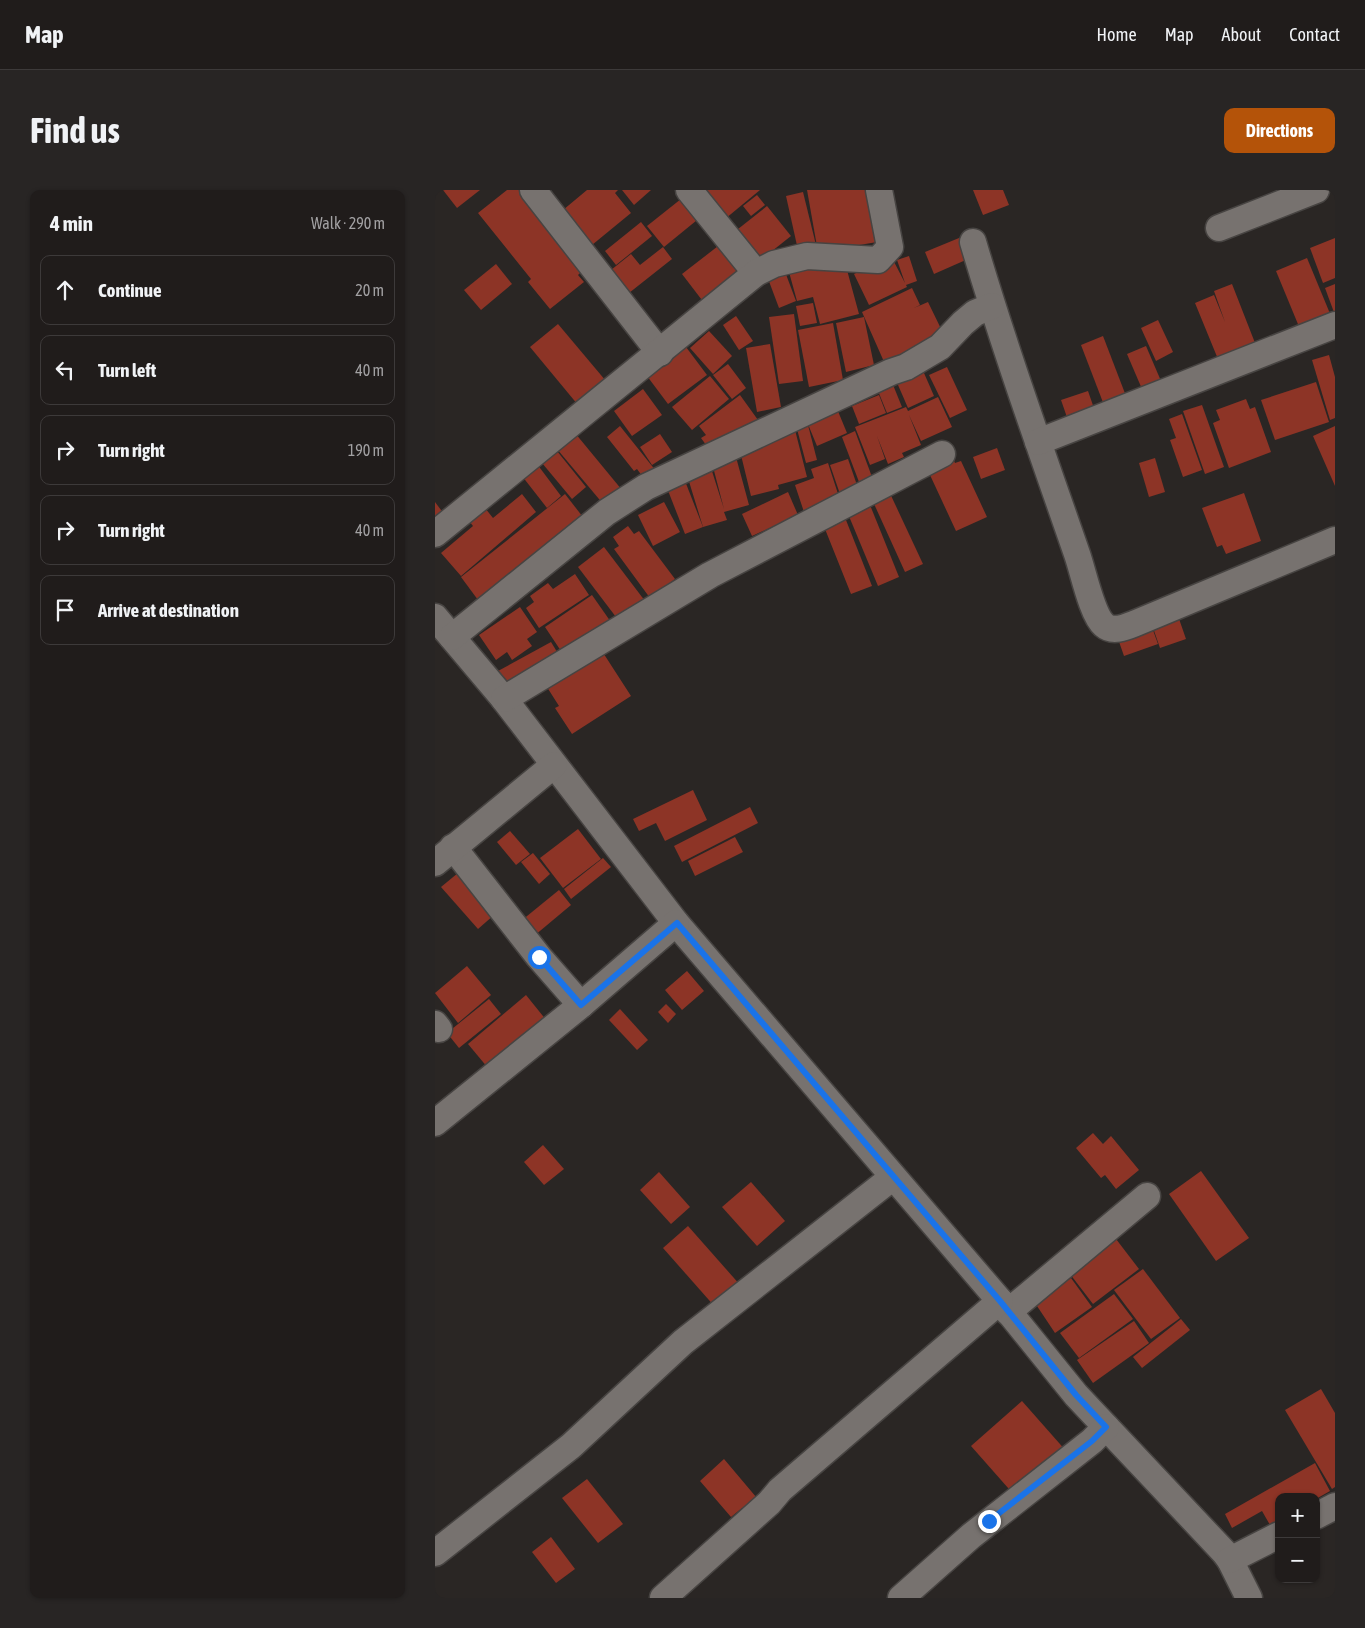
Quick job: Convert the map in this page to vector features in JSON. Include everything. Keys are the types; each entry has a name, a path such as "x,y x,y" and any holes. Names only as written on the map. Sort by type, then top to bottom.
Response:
{"street":[{"path":"533,190 659,353"},
{"path":"689,190 756,273"},
{"path":"435,534 756,273 774,264 807,256 878,260 890,247 879,190"},
{"path":"1219,228 1316,190"},
{"path":"973,242 992,306 1097,617 1108,628 1120,628 1136,623 1335,540"},
{"path":"452,637 607,512 646,487 882,376 906,367 940,347 975,313 992,306"},
{"path":"1038,442 1335,325"},
{"path":"505,699 710,575 942,454"},
{"path":"435,617 505,699 677,923 1004,1307 1076,1395 1231,1560 1249,1598"},
{"path":"554,765 444,855 581,1005"},
{"path":"435,1123 581,1005 677,923"},
{"path":"435,1553 571,1446 683,1342 893,1177"},
{"path":"663,1598 781,1490 1004,1307 1147,1196"},
{"path":"901,1598 965,1540 1092,1441 1106,1427"},
{"path":"1320,1514 1335,1506"},
{"path":"1231,1560 1275,1537"}],"building":[{"path":"443,190 480,190 457,208"},
{"path":"507,190 531,190 582,271 578,275 584,282 550,309 528,282 531,279 478,213"},
{"path":"587,190 618,190 615,193 631,213 592,245 563,210"},
{"path":"622,190 651,190 634,205"},
{"path":"706,190 760,190 725,219 703,192"},
{"path":"807,190 874,190 883,241 818,252"},
{"path":"973,190 1003,190 1009,205 983,215"},
{"path":"803,192 816,245 798,250 786,196"},
{"path":"686,195 702,216 664,247 647,226"},
{"path":"757,195 765,205 751,216 743,206"},
{"path":"767,206 791,236 757,263 733,233"},
{"path":"641,222 652,236 616,265 605,251"},
{"path":"959,238 968,259 934,274 925,252"},
{"path":"1335,238 1335,278 1323,283 1310,248"},
{"path":"722,243 749,276 708,308 682,274"},
{"path":"663,247 672,259 629,293 611,270 631,254 640,265"},
{"path":"891,256 905,283 897,260 909,256 917,281 869,305 854,274"},
{"path":"1307,258 1331,316 1300,329 1276,271"},
{"path":"844,259 859,314 820,324 813,297 797,301 789,272"},
{"path":"496,264 512,284 481,310 464,290"},
{"path":"784,269 796,301 779,308 767,276"},
{"path":"1232,284 1257,348 1220,364 1195,303 1214,295 1225,322 1214,291"},
{"path":"1335,284 1335,315 1325,288"},
{"path":"912,288 920,305 914,308 928,302 945,337 885,364 862,312"},
{"path":"813,303 817,323 800,326 796,306"},
{"path":"794,314 803,381 779,384 769,317"},
{"path":"736,316 753,341 739,350 723,325"},
{"path":"864,317 874,365 846,372 836,323"},
{"path":"1158,320 1173,352 1156,361 1141,328"},
{"path":"833,323 843,380 809,387 798,330"},
{"path":"558,324 611,387 583,411 530,347"},
{"path":"709,331 732,356 713,374 690,348"},
{"path":"1103,336 1126,396 1104,405 1081,345"},
{"path":"770,344 781,407 757,412 746,348"},
{"path":"1146,346 1161,381 1142,389 1127,354"},
{"path":"686,347 707,375 668,404 647,376"},
{"path":"1329,355 1335,377 1335,418 1330,420 1312,360"},
{"path":"728,364 746,388 732,399 713,375"},
{"path":"921,366 934,396 908,408 895,378"},
{"path":"947,367 967,410 950,418 929,375"},
{"path":"710,376 729,399 692,430 672,407"},
{"path":"891,380 902,407 887,413 876,386"},
{"path":"1316,382 1329,422 1275,440 1261,400"},
{"path":"643,389 662,415 632,436 614,411"},
{"path":"1088,391 1096,414 1069,423 1061,400"},
{"path":"740,395 758,420 709,449 701,438 706,435 699,426"},
{"path":"879,395 886,413 859,424 852,406"},
{"path":"938,397 952,427 921,441 909,415 921,445 902,453 904,457 888,464 877,436 885,459 870,465 855,427 906,407 908,411"},
{"path":"1246,399 1250,409 1255,407 1271,452 1229,468 1213,423 1220,420 1216,410"},
{"path":"835,404 847,433 817,446 805,417"},
{"path":"1202,405 1224,467 1205,474 1183,411"},
{"path":"1182,414 1202,470 1183,477 1170,440 1176,438 1169,419"},
{"path":"808,425 817,460 806,463 797,429"},
{"path":"620,426 656,471 645,480 637,469 634,471 607,437"},
{"path":"794,426 807,477 778,485 779,489 751,496 740,451"},
{"path":"1335,426 1335,486 1313,436"},
{"path":"855,431 872,477 859,482 842,437"},
{"path":"575,433 622,490 604,505 557,449"},
{"path":"660,434 672,452 652,465 640,447"},
{"path":"997,448 1005,470 981,479 973,457"},
{"path":"557,451 586,487 572,499 542,463"},
{"path":"950,452 955,463 961,461 987,517 956,531 930,475 943,468 938,457"},
{"path":"736,457 749,505 724,512 727,520 703,527 687,475 711,468 724,509 712,463"},
{"path":"1155,458 1165,492 1149,497 1139,463"},
{"path":"848,459 858,488 840,494 830,465"},
{"path":"828,463 840,500 804,512 795,485 814,478 811,469"},
{"path":"537,464 561,496 547,508 522,476"},
{"path":"685,481 703,527 685,534 667,488"},
{"path":"887,487 923,564 905,572 870,495"},
{"path":"788,492 798,515 752,536 742,514"},
{"path":"1244,493 1261,541 1226,554 1222,545 1217,547 1202,508"},
{"path":"522,494 536,512 461,576 441,553 473,526 469,521 485,508 493,518"},
{"path":"565,494 586,521 481,604 461,577"},
{"path":"868,500 899,577 878,586 846,509"},
{"path":"435,502 444,514 435,520"},
{"path":"664,502 680,532 653,546 638,515"},
{"path":"844,515 872,586 851,594 823,524"},
{"path":"628,526 634,534 639,531 675,579 650,598 614,549 619,546 613,537"},
{"path":"604,547 645,601 619,621 578,567"},
{"path":"575,574 589,595 539,628 526,608 534,602 530,596 548,583 553,589"},
{"path":"592,595 613,625 565,657 545,627"},
{"path":"520,607 537,632 527,639 532,646 512,660 507,652 496,660 479,635"},
{"path":"1177,613 1186,639 1160,648 1151,622"},
{"path":"1150,622 1158,644 1124,656 1116,633"},
{"path":"551,642 562,660 508,690 498,671"},
{"path":"600,648 631,696 572,734 555,708 559,706 545,684"},
{"path":"693,790 707,820 665,841 656,823 639,831 633,819"},
{"path":"750,807 758,823 682,862 674,846"},
{"path":"578,829 601,859 563,888 540,858"},
{"path":"510,831 530,854 516,865 497,842"},
{"path":"735,837 743,852 695,876 688,861"},
{"path":"533,853 550,874 539,884 521,862"},
{"path":"603,858 611,867 571,899 564,889"},
{"path":"458,873 494,915 478,929 441,887"},
{"path":"559,890 571,905 528,941 516,925"},
{"path":"467,966 491,995 458,1023 435,993"},
{"path":"687,971 704,991 682,1010 665,990"},
{"path":"526,995 551,1026 493,1074 468,1044"},
{"path":"489,999 501,1014 459,1048 447,1033"},
{"path":"666,1004 676,1014 668,1023 658,1012"},
{"path":"620,1009 648,1040 637,1050 609,1020"},
{"path":"1093,1133 1103,1144 1111,1136 1139,1170 1116,1189 1105,1175 1101,1178 1076,1148"},
{"path":"543,1145 564,1169 544,1185 524,1162"},
{"path":"1201,1171 1249,1238 1216,1261 1169,1194"},
{"path":"659,1172 690,1207 671,1224 640,1190"},
{"path":"751,1182 785,1221 757,1246 722,1207"},
{"path":"688,1226 741,1286 716,1308 663,1248"},
{"path":"1116,1239 1139,1269 1093,1304 1070,1274"},
{"path":"1143,1269 1180,1318 1151,1339 1114,1290"},
{"path":"1071,1278 1092,1307 1055,1333 1035,1303"},
{"path":"1114,1294 1133,1319 1079,1358 1060,1333"},
{"path":"1181,1319 1190,1330 1142,1368 1133,1357"},
{"path":"1134,1321 1149,1343 1093,1383 1077,1360"},
{"path":"1321,1389 1335,1413 1335,1487 1332,1489 1285,1410"},
{"path":"1022,1401 1067,1452 1016,1497 971,1446"},
{"path":"724,1459 762,1504 749,1516 742,1508 731,1517 700,1481"},
{"path":"1315,1463 1330,1491 1320,1497 1320,1493 1275,1493 1275,1522 1270,1525 1262,1511 1232,1528 1225,1514"},
{"path":"587,1479 623,1524 598,1543 562,1498"},
{"path":"551,1537 575,1569 556,1583 532,1552"}],"route":[{"path":"539,957 581,1005 677,923 1000,1301 1076,1395 1106,1427 1092,1441 989,1521"}]}
